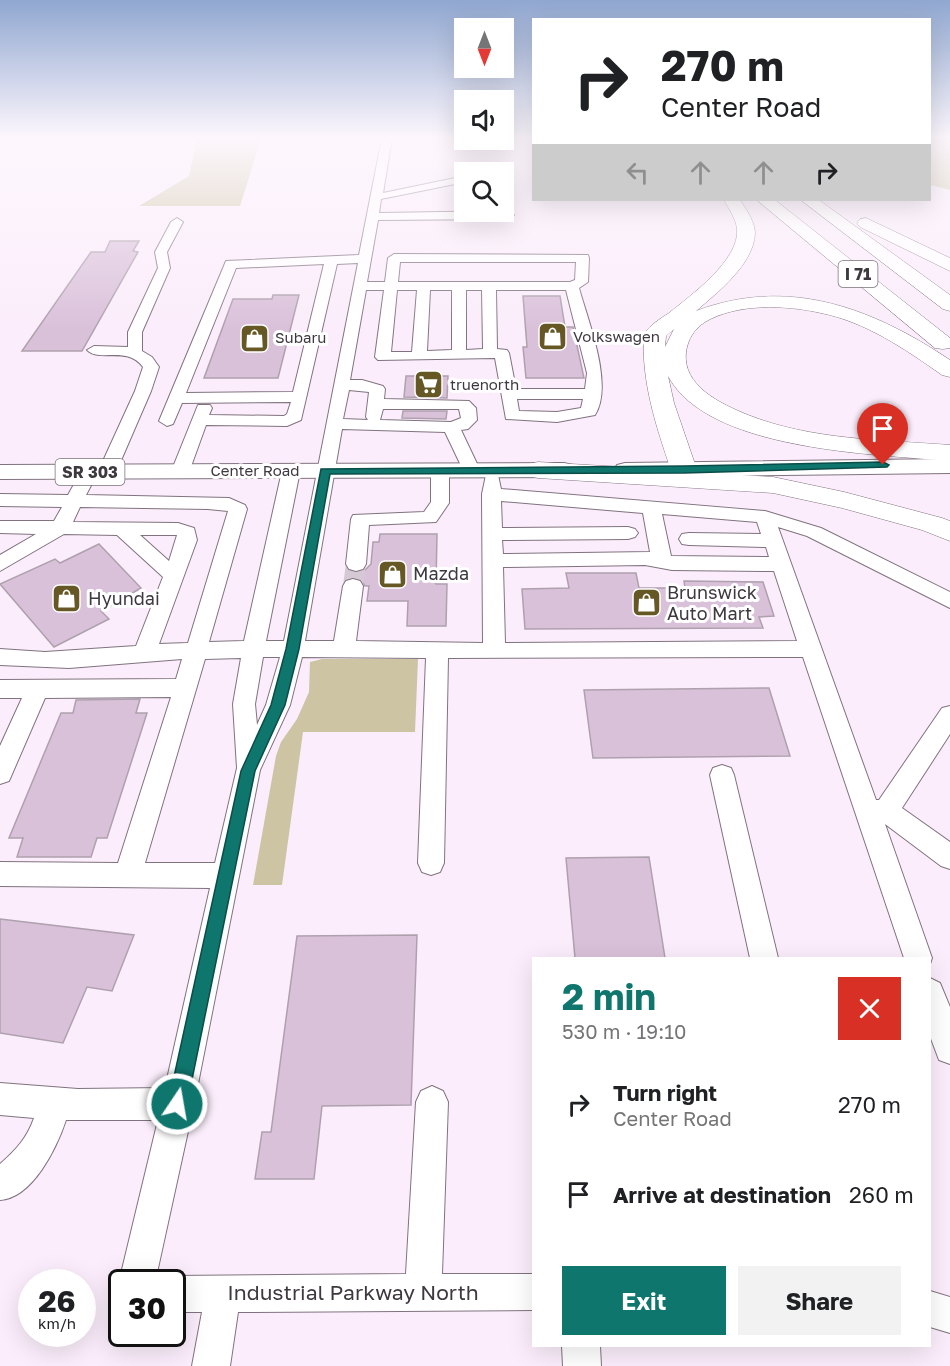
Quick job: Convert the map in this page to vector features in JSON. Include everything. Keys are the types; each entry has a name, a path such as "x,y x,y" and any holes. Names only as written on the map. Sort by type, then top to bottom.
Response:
{"highway":[{"path":"684,470 656,381 652,356 655,334 725,275 739,255 746,234 739,210 733,202"},
{"name":"I 71","path":"767,202 950,349"},
{"name":"I 71","path":"811,202 950,305"},
{"path":"828,202 878,230 950,265"},
{"path":"950,370 881,326 849,313 812,306 770,302 727,308 696,319 679,335 673,356 683,383 714,408 768,430 827,441 950,456"},
{"path":"538,470 773,485 844,500 932,524 950,532"}],"main road":[{"name":"Center Road","path":"905,465 950,456"},
{"name":"Center Road","path":"0,472 684,470 950,466"}],"street":[{"path":"199,420 287,421 295,417 300,397 359,286 374,202"},
{"path":"371,217 454,216"},
{"path":"135,352 135,333 164,268 161,252 177,222"},
{"path":"359,286 391,286 572,286 581,282 583,258 394,258 391,286 383,357"},
{"path":"167,421 231,264 363,259"},
{"path":"140,1269 248,771 278,705 292,649 345,360 330,342 331,262"},
{"path":"419,356 424,286"},
{"path":"459,286 459,354"},
{"path":"489,286 490,353"},
{"path":"345,360 502,353 512,416 557,417 589,412 595,373 572,286"},
{"path":"0,564 61,526 74,500 98,472 151,371 148,360 135,352 94,350"},
{"path":"341,385 362,385 377,389 372,425"},
{"path":"508,394 592,394"},
{"path":"176,398 300,397"},
{"path":"180,472 208,398"},
{"path":"334,424 451,427 462,425 469,420 468,408 463,404 376,404"},
{"path":"451,427 481,470 491,494 494,651"},
{"path":"356,564 360,519 429,518 440,503 440,470"},
{"path":"248,771 244,704 253,649 291,471"},
{"path":"491,494 765,517 814,532 950,601"},
{"path":"0,500 229,504 238,509 198,650 128,875"},
{"path":"651,507 662,561"},
{"path":"765,517 810,649 876,811 918,957"},
{"path":"0,526 178,529 187,532 188,540 145,652"},
{"path":"121,528 174,576"},
{"path":"491,534 628,533"},
{"path":"689,539 773,541"},
{"path":"492,561 645,558 662,561 781,564"},
{"path":"344,649 353,586"},
{"path":"0,637 9,658 35,661 145,652 253,649 494,651 810,649"},
{"path":"431,862 437,650"},
{"path":"0,689 185,688"},
{"path":"0,774 37,689"},
{"path":"876,811 950,715"},
{"path":"722,775 764,957"},
{"path":"876,811 950,857"},
{"path":"0,874 226,876"},
{"path":"931,996 950,1049"},
{"path":"0,1099 78,1106 177,1104"},
{"path":"423,1293 432,1102"},
{"path":"0,1183 4,1183 29,1160 42,1142 55,1103"},
{"name":"Industrial Parkway North","path":"186,1294 532,1292"},
{"path":"211,1366 223,1294"},
{"path":"931,1309 950,1315"},
{"path":"581,1347 582,1366"}],"shaded area":[{"path":"146,202 241,202 240,206 139,206"},
{"path":"322,659 418,659 415,732 303,732 282,885 253,885 276,756 281,742 297,719 309,692 310,662"}],"building":[{"path":"110,241 139,241 133,251 138,252 82,351 22,351 91,252 105,252"},
{"name":"Subaru","path":"273,295 299,295 278,378 204,378 233,299 272,299"},
{"name":"Volkswagen","path":"523,296 560,296 565,327 573,327 584,378 526,378 523,347 527,347"},
{"path":"406,376 448,376 447,398 404,397"},
{"path":"403,411 447,411 446,419 402,418"},
{"name":"Mazda","path":"380,534 437,534 436,584 447,584 446,626 407,626 408,601 367,601 369,586 365,586 361,579 348,578 349,571 357,573 364,571 371,564 373,542 379,542"},
{"name":"Hyundai","path":"99,544 141,588 101,611 109,619 54,647 0,584 55,559 60,563"},
{"name":"Brunswick Auto Mart","path":"566,573 636,573 639,588 685,588 684,581 763,582 774,616 759,617 763,628 525,629 522,589 569,588"},
{"path":"769,688 790,756 593,758 584,690"},
{"path":"140,699 136,713 147,713 107,838 97,838 91,857 17,857 23,838 9,838 61,713 73,713 76,700"},
{"path":"649,857 665,957 575,957 566,858"},
{"path":"0,919 134,935 112,991 87,987 63,1043 0,1033"},
{"path":"417,935 411,1105 322,1106 314,1179 255,1179 262,1132 271,1132 297,936"}],"tunnel":[{"path":"353,586 356,564"}],"place":[{"name":"Volkswagen","path":"552,337"},
{"name":"Subaru","path":"254,338"},
{"name":"truenorth","path":"429,385"},
{"name":"Mazda","path":"392,574"},
{"name":"Hyundai","path":"67,599"},
{"name":"Brunswick Auto Mart","path":"646,603"}],"route":[{"path":"177,1104 248,771 278,705 292,649 325,471 684,470 883,465"}]}
